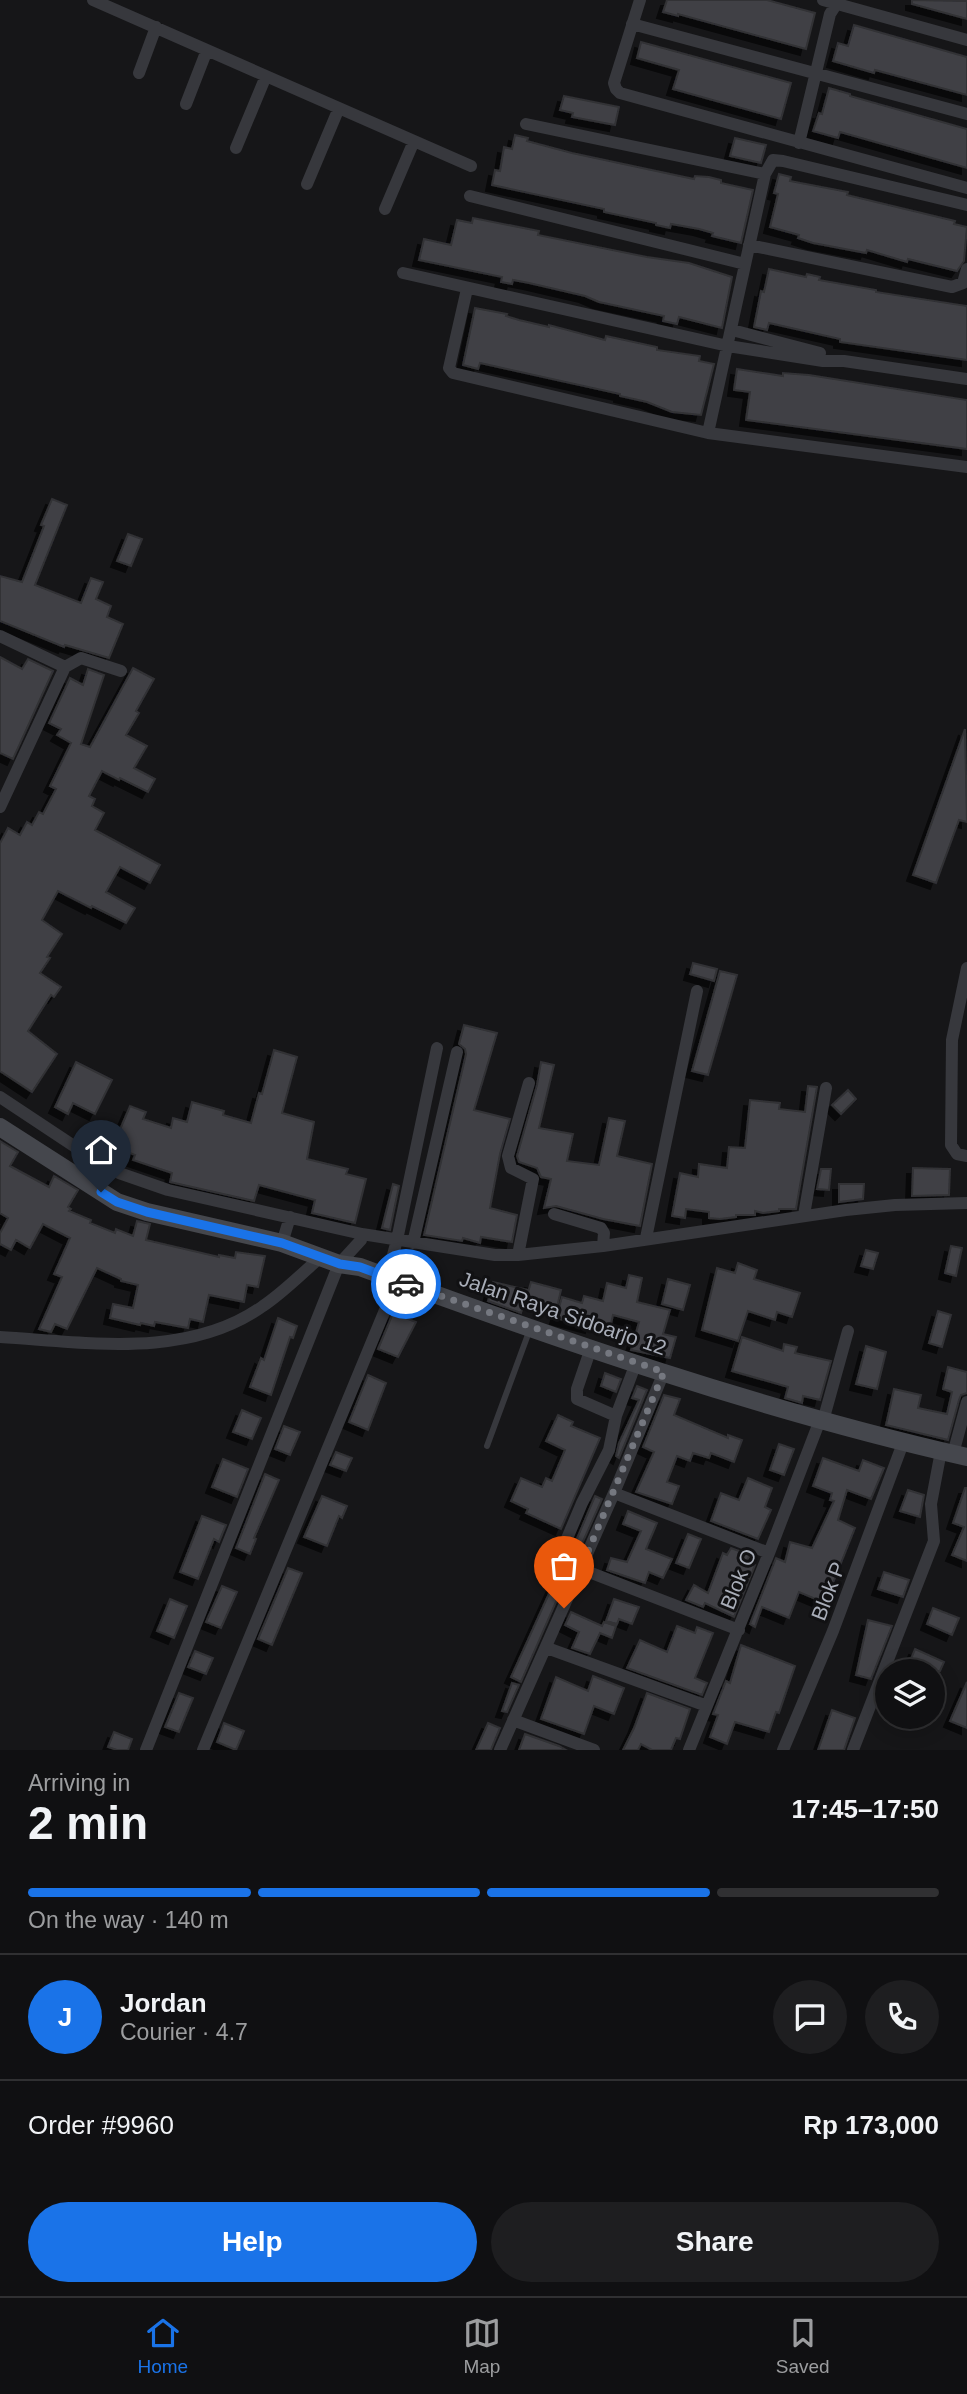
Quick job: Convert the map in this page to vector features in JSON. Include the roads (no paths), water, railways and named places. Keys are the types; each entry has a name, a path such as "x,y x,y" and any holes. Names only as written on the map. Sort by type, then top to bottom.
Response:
{"main road":[{"name":"Jalan Raya Sidoarjo 12","path":"0,1127 117,1202 147,1212 287,1229 321,1257 360,1267 393,1263 531,1328 740,1397 903,1443 954,1454"}],"street":[{"path":"93,0 471,166"},
{"path":"640,0 614,82 615,89 620,93 967,188"},
{"path":"799,143 830,3 967,40"},
{"path":"632,24 967,114"},
{"path":"139,73 156,27"},
{"path":"186,104 207,50"},
{"path":"236,148 266,76"},
{"path":"307,184 339,108"},
{"path":"526,124 765,174"},
{"path":"385,209 414,141"},
{"path":"708,433 765,174 773,160 783,160 967,205"},
{"path":"470,196 745,264"},
{"path":"749,245 952,287 963,284 967,269"},
{"path":"403,273 728,346 967,379"},
{"path":"467,289 449,368 453,373 708,433 967,467"},
{"path":"732,330 824,354 844,362"},
{"path":"0,636 65,667"},
{"path":"1,802 65,667 81,658 121,671"},
{"path":"967,968 952,1040 951,1145 957,1154 967,1156"},
{"path":"646,1238 697,992"},
{"path":"203,1750 393,1263 436,1048"},
{"path":"393,1263 414,1243 457,1052"},
{"path":"518,1255 533,1179 511,1168 508,1161 529,1083"},
{"path":"804,1215 826,1088"},
{"path":"0,1097 119,1173 287,1229 362,1234 393,1263"},
{"path":"414,1243 460,1251 518,1255 804,1215 895,1205 967,1203"},
{"path":"554,1214 601,1228 604,1233 603,1245"},
{"path":"146,1750 342,1261 362,1240 362,1234"},
{"path":"0,1337 148,1344 203,1335 262,1307 321,1257"},
{"name":"Blok O","path":"689,1750 822,1421 848,1331"},
{"path":"591,1348 577,1389 577,1399 616,1416"},
{"path":"555,1567 582,1503 609,1450 616,1416 636,1363"},
{"path":"500,1750 614,1493 664,1372"},
{"path":"853,1750 934,1541 931,1504 954,1454 967,1402"},
{"name":"Blok P","path":"783,1750 833,1631 903,1443"},
{"path":"614,1493 769,1553"},
{"path":"581,1569 738,1630"},
{"path":"547,1647 707,1706"},
{"path":"513,1720 594,1750"}],"lane":[{"path":"487,1446 531,1328"}]}
